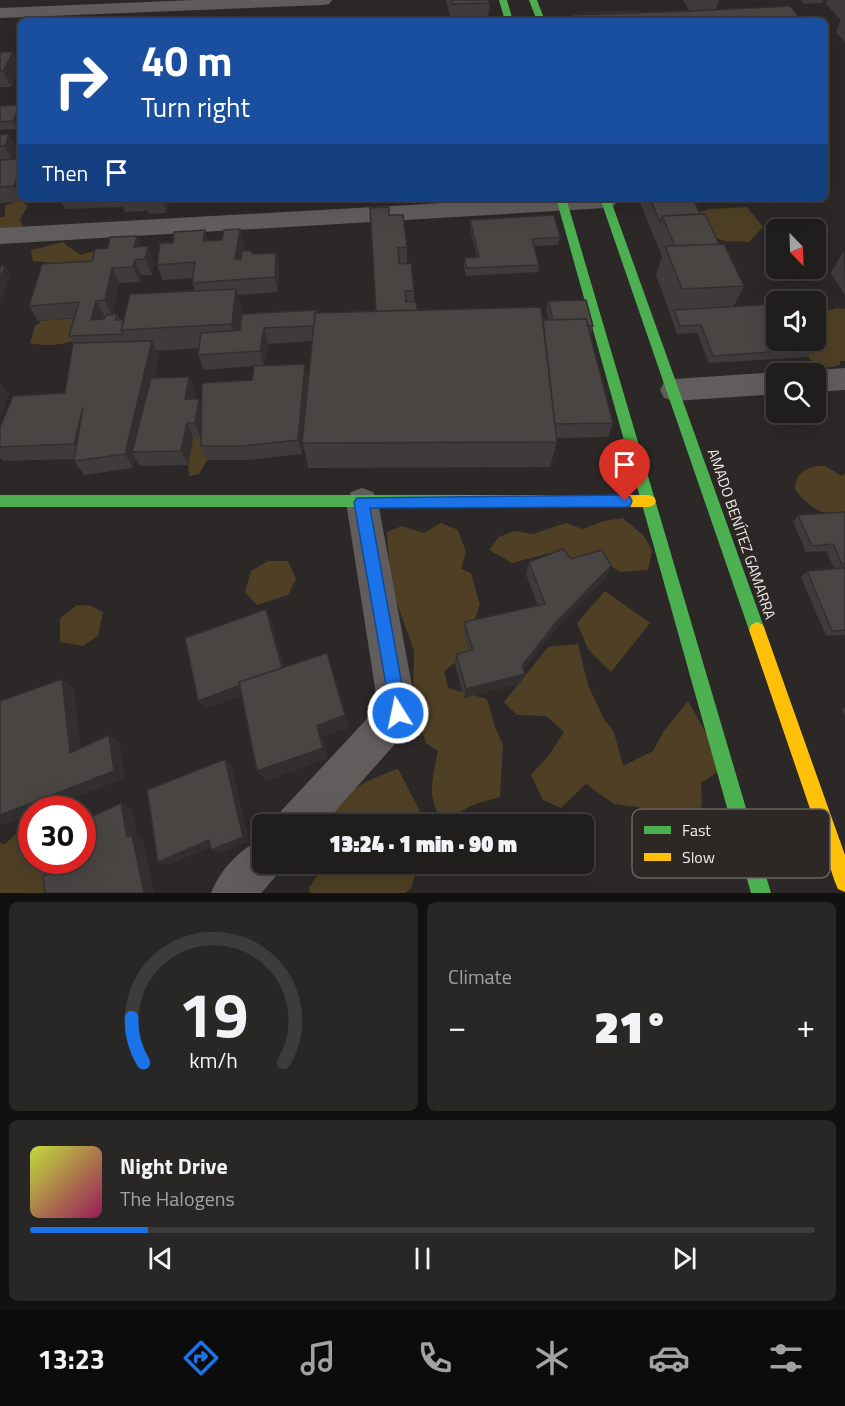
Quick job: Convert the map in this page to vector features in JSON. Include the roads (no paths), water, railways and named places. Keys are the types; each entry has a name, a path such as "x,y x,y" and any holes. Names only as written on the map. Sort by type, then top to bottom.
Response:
{"main road":[{"path":"503,0 508,18"},
{"path":"534,0 540,18"},
{"path":"562,201 737,809"},
{"name":"AMADO BENÍTEZ GAMARRA","path":"606,201 820,809"},
{"path":"0,501 649,501"},
{"name":"AMADO BENÍTEZ GAMARRA","path":"830,839 845,882"},
{"path":"757,878 761,893"}],"street":[{"path":"0,13 324,0"},
{"path":"279,2 279,18"},
{"path":"0,236 285,209 562,201"},
{"path":"826,380 845,379"},
{"path":"674,390 766,384"},
{"path":"305,814 398,713 362,502"},
{"path":"232,893 252,871"}]}
